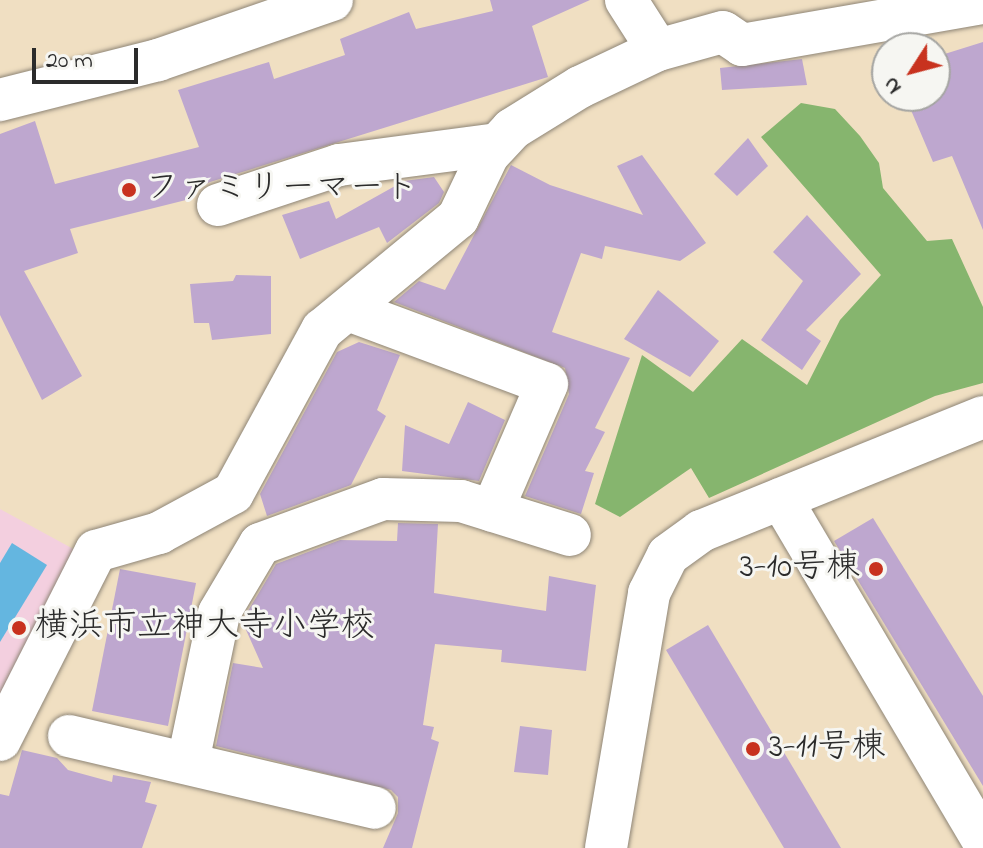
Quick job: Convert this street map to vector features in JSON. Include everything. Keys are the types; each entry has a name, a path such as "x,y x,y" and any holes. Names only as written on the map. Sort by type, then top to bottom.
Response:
{"street":[{"path":"0,100 158,60 332,0"},
{"path":"626,0 658,50"},
{"path":"10,730 96,551 159,533 240,484 322,330 458,218 498,144 512,129 580,87 658,50 723,32 742,45 961,4"},
{"path":"218,205 339,165 498,144"},
{"path":"348,310 547,384 492,511"},
{"path":"606,848 654,577 668,555 701,531 983,417"},
{"path":"240,484 260,544"},
{"path":"188,762 219,613 260,544 383,499 461,501 570,535"},
{"path":"781,499 983,840"},
{"path":"69,736 375,808"}],"shaded area":[{"name":"横浜市立神大寺小学校","path":"0,509 77,551 0,705"}],"green space":[{"path":"801,103 835,109 879,163 883,188 927,241 952,239 983,307 983,383 935,396 709,498 691,468 620,517 595,504 642,355 693,392 742,339 807,385 840,320 881,275 761,137"}],"water":[{"path":"12,543 47,565 0,642 0,563"}],"building":[{"path":"490,0 590,0 532,26 548,77 210,182 188,194 190,199 70,229 78,253 24,271 82,376 42,400 0,315 0,134 35,121 55,184 199,147 178,90 269,62 274,79 345,55 340,39 409,12 416,29 493,11"},
{"path":"983,42 983,230 952,156 933,162 912,112 951,112 951,52"},
{"path":"802,59 807,85 722,90 720,68"},
{"path":"748,138 768,166 737,196 714,174"},
{"path":"642,155 706,243 680,261 605,246 602,259 581,253 552,332 630,358 595,428 605,432 585,471 594,473 581,514 525,496 569,394 565,368 394,302 419,281 445,290 511,165 550,185 643,215 617,166"},
{"path":"434,177 444,192 439,203 387,243 379,227 300,259 282,215 329,201 336,219 404,181"},
{"path":"807,215 861,274 806,330 821,341 802,370 761,340 803,281 773,252"},
{"path":"236,275 271,276 271,334 212,340 209,323 194,323 190,284 233,281"},
{"path":"658,290 719,341 690,377 624,339"},
{"path":"359,342 400,355 377,410 386,416 351,485 267,516 260,494 337,352"},
{"path":"468,402 505,420 479,481 402,471 405,425 449,444"},
{"path":"873,518 983,696 983,786 834,541"},
{"path":"398,523 438,524 434,593 546,611 549,576 596,585 586,671 501,662 502,650 435,644 423,725 434,727 431,739 439,742 412,848 383,848 398,813 398,797 391,790 216,746 233,663 263,668 242,621 276,564 340,540 397,541"},
{"path":"120,569 196,583 168,726 92,711"},
{"name":"3-11号棟","path":"708,625 841,848 784,848 666,650"},
{"path":"520,726 552,730 548,775 514,772"},
{"path":"22,750 57,758 68,770 112,782 113,775 151,782 145,802 157,805 142,848 0,848 0,794 9,796"}],"place":[{"name":"ファミリーマート","path":"129,190"},
{"name":"3-10号棟","path":"876,569"},
{"name":"横浜市立神大寺小学校","path":"19,628"},
{"name":"3-11号棟","path":"753,749"}]}
